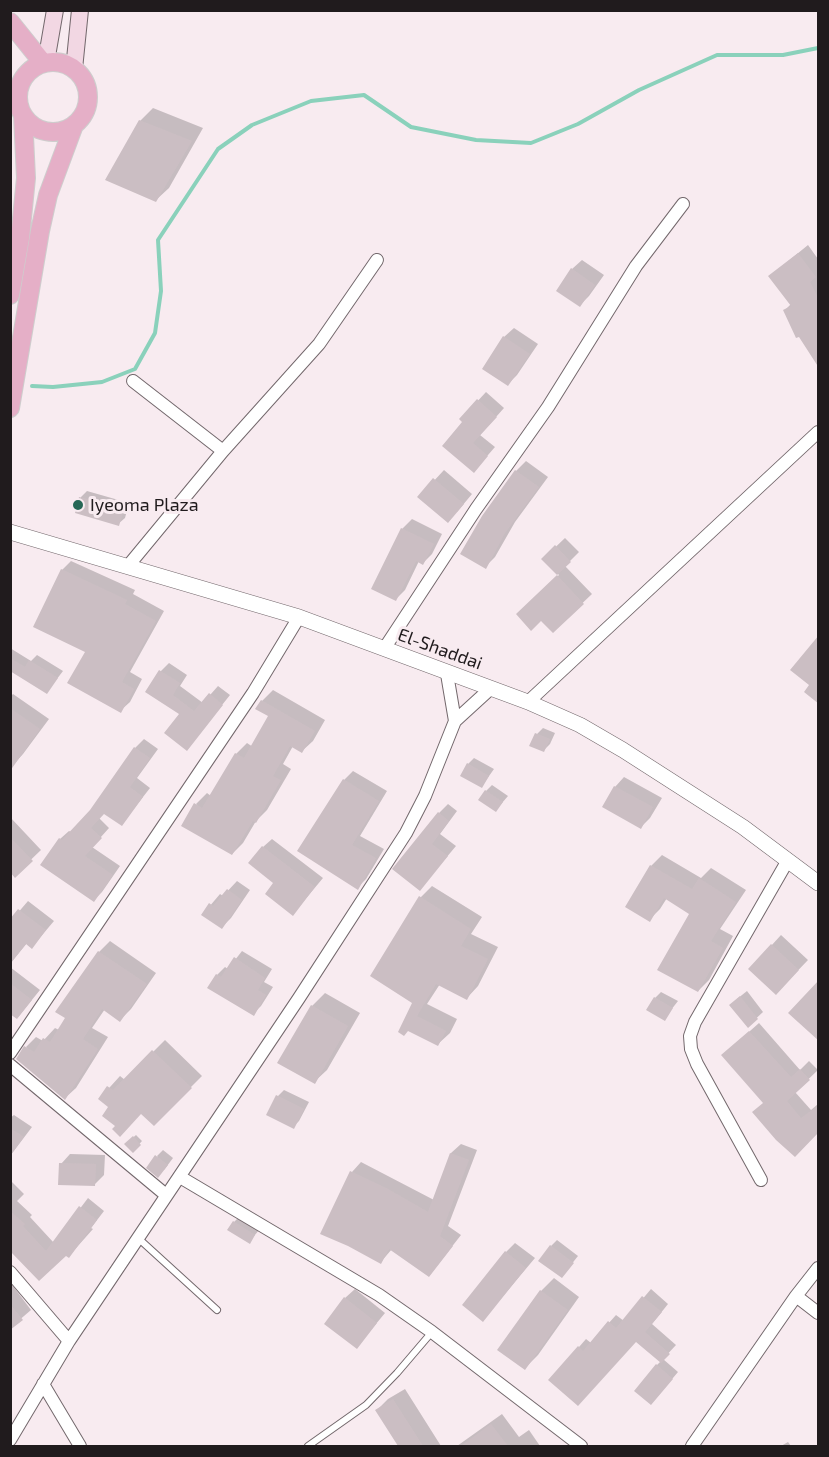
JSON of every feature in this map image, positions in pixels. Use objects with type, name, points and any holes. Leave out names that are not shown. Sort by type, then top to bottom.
[{"type":"main road","points":[[45,63],[55,10]]},
{"type":"main road","points":[[74,69],[80,10]]},
{"type":"main road","points":[[10,22],[45,63]]},
{"type":"main road","points":[[10,408],[48,195],[74,125],[86,107],[88,97],[82,77],[74,69],[61,63],[45,63],[33,68],[14,89],[23,115],[30,124],[40,130],[52,132],[74,125]]},
{"type":"main road","points":[[10,294],[20,238],[26,178],[23,115]]},
{"type":"street","points":[[384,649],[476,509],[548,407],[636,266],[683,204]]},
{"type":"street","points":[[128,566],[223,451],[319,344],[377,260]]},
{"type":"street","points":[[133,381],[223,451]]},
{"type":"street","points":[[528,702],[819,432]]},
{"type":"street","name":"El-Shaddai","points":[[10,532],[299,617],[447,674],[528,702],[580,725],[623,750],[743,827],[819,883]]},
{"type":"street","points":[[10,1053],[253,693],[299,617]]},
{"type":"street","points":[[447,674],[455,721]]},
{"type":"street","points":[[10,1440],[69,1341],[166,1195],[180,1178],[406,833],[425,796],[455,721],[490,688]]},
{"type":"street","points":[[761,1180],[697,1064],[691,1049],[690,1036],[695,1022],[788,860]]},
{"type":"street","points":[[10,1065],[166,1195]]},
{"type":"street","points":[[180,1178],[379,1295],[432,1332],[581,1446]]},
{"type":"street","points":[[692,1446],[796,1296],[819,1268]]},
{"type":"street","points":[[10,1272],[69,1341]]},
{"type":"street","points":[[796,1296],[819,1313]]},
{"type":"street","points":[[43,1384],[80,1446]]},
{"type":"lane","points":[[137,1238],[217,1310]]},
{"type":"lane","points":[[308,1446],[366,1405],[432,1332]]},
{"type":"building","points":[[139,120],[192,141],[156,202],[105,180]]},
{"type":"building","points":[[798,253],[816,277],[810,282],[819,300],[819,368],[799,337],[796,338],[783,310],[791,306],[768,276]]},
{"type":"building","points":[[571,268],[595,285],[580,307],[556,291]]},
{"type":"building","points":[[503,336],[530,354],[508,386],[482,369]]},
{"type":"building","points":[[477,399],[497,417],[473,443],[488,456],[474,473],[442,446],[462,422],[459,419]]},
{"type":"building","points":[[515,470],[539,487],[505,533],[486,569],[460,554],[482,516]]},
{"type":"building","points":[[433,478],[464,504],[448,523],[417,497]]},
{"type":"building","points":[[79,497],[124,509],[119,526],[75,513]]},
{"type":"building","points":[[401,528],[434,544],[423,565],[416,561],[396,601],[371,589]]},
{"type":"building","points":[[555,545],[571,562],[557,575],[541,559]]},
{"type":"building","points":[[61,569],[127,600],[125,604],[156,621],[122,682],[134,689],[121,713],[67,683],[85,652],[33,627]]},
{"type":"building","points":[[557,575],[584,604],[553,633],[541,621],[531,631],[516,614]]},
{"type":"building","points":[[819,635],[819,704],[804,692],[809,685],[790,670]]},
{"type":"building","points":[[10,658],[25,667],[29,660],[58,678],[47,694],[10,671]]},
{"type":"building","points":[[159,670],[180,683],[173,695],[194,711],[209,693],[223,705],[187,751],[164,733],[179,714],[145,692]]},
{"type":"building","points":[[261,700],[315,731],[302,753],[290,746],[273,776],[281,780],[256,823],[253,821],[232,855],[181,826],[194,803],[202,808],[235,753],[244,758],[268,716],[255,709]]},
{"type":"building","points":[[10,708],[40,729],[10,771]]},
{"type":"building","points":[[535,733],[550,739],[544,752],[529,746]]},
{"type":"building","points":[[134,747],[150,758],[130,787],[143,797],[122,826],[104,814],[91,828],[102,838],[85,856],[113,875],[94,902],[40,865],[59,838],[62,840],[90,810]]},
{"type":"building","points":[[467,763],[489,776],[482,788],[460,776]]},
{"type":"building","points":[[343,779],[379,801],[352,845],[376,858],[358,890],[297,851]]},
{"type":"building","points":[[614,786],[653,807],[641,829],[602,807]]},
{"type":"building","points":[[485,790],[503,802],[496,812],[478,800]]},
{"type":"building","points":[[438,812],[449,821],[432,844],[448,856],[420,891],[392,869]]},
{"type":"building","points":[[10,837],[33,861],[15,878],[10,872]]},
{"type":"building","points":[[262,846],[315,887],[293,916],[265,894],[273,883],[248,863]]},
{"type":"building","points":[[650,865],[692,889],[699,878],[736,902],[711,941],[723,948],[698,992],[657,970],[689,914],[664,898],[650,922],[625,907]]},
{"type":"building","points":[[227,889],[242,900],[222,929],[201,915],[209,903],[213,906]]},
{"type":"building","points":[[419,896],[471,929],[461,946],[488,959],[467,1000],[436,984],[417,1016],[446,1031],[438,1046],[408,1031],[404,1036],[398,1032],[412,1003],[370,976]]},
{"type":"building","points":[[18,909],[46,930],[32,949],[26,944],[10,964],[10,919]]},
{"type":"building","points":[[771,944],[799,970],[776,995],[748,969]]},
{"type":"building","points":[[98,951],[147,984],[120,1022],[102,1009],[83,1039],[98,1049],[65,1100],[16,1059],[24,1046],[34,1052],[43,1038],[50,1042],[65,1018],[55,1012]]},
{"type":"building","points":[[234,957],[265,978],[258,990],[266,995],[254,1016],[207,988],[216,974],[221,977]]},
{"type":"building","points":[[819,980],[819,1041],[788,1013]]},
{"type":"building","points":[[10,983],[32,1000],[17,1019],[10,1014]]},
{"type":"building","points":[[740,996],[758,1019],[748,1028],[729,1005]]},
{"type":"building","points":[[654,997],[673,1008],[665,1021],[646,1010]]},
{"type":"building","points":[[311,1005],[348,1026],[315,1084],[277,1063]]},
{"type":"building","points":[[749,1031],[791,1077],[800,1069],[810,1080],[787,1101],[801,1118],[819,1105],[819,1132],[795,1157],[776,1140],[752,1112],[763,1103],[721,1055]]},
{"type":"building","points":[[152,1050],[192,1088],[154,1126],[141,1114],[120,1137],[112,1129],[115,1126],[102,1116],[108,1107],[98,1099],[107,1086],[113,1090]]},
{"type":"building","points":[[276,1095],[304,1109],[294,1129],[266,1115]]},
{"type":"building","points":[[10,1128],[24,1137],[10,1156]]},
{"type":"building","points":[[133,1136],[141,1145],[133,1153],[124,1144]]},
{"type":"building","points":[[450,1153],[469,1160],[440,1236],[453,1246],[429,1277],[389,1249],[381,1264],[320,1234],[350,1171],[428,1212]]},
{"type":"building","points":[[155,1155],[168,1165],[158,1178],[146,1168]]},
{"type":"building","points":[[59,1163],[96,1164],[95,1186],[58,1185]]},
{"type":"building","points":[[79,1206],[97,1220],[69,1258],[66,1256],[39,1281],[10,1251],[10,1211],[25,1224],[23,1226],[46,1251]]},
{"type":"building","points":[[233,1221],[255,1235],[250,1244],[227,1230]]},
{"type":"building","points":[[550,1245],[574,1263],[562,1278],[538,1261]]},
{"type":"building","points":[[505,1251],[526,1268],[483,1322],[462,1305]]},
{"type":"building","points":[[540,1290],[568,1310],[525,1370],[497,1350]]},
{"type":"building","points":[[642,1296],[662,1312],[645,1332],[670,1354],[661,1363],[636,1342],[578,1406],[548,1380],[578,1346],[583,1351],[608,1321],[616,1328]]},
{"type":"building","points":[[344,1297],[377,1323],[357,1349],[324,1324]]},
{"type":"building","points":[[10,1304],[23,1320],[10,1330]]},
{"type":"building","points":[[656,1364],[673,1379],[651,1405],[634,1391]]},
{"type":"building","points":[[393,1399],[423,1446],[398,1446],[375,1410]]},
{"type":"building","points":[[491,1424],[508,1446],[461,1446]]},
{"type":"waterway","points":[[32,386],[53,387],[102,382],[135,369],[155,333],[161,291],[158,240],[218,149],[252,125],[311,101],[364,95],[411,127],[476,140],[531,143],[578,124],[639,90],[717,55],[783,55],[818,48]]},
{"type":"place","name":"Iyeoma Plaza","points":[[78,505]]}]
